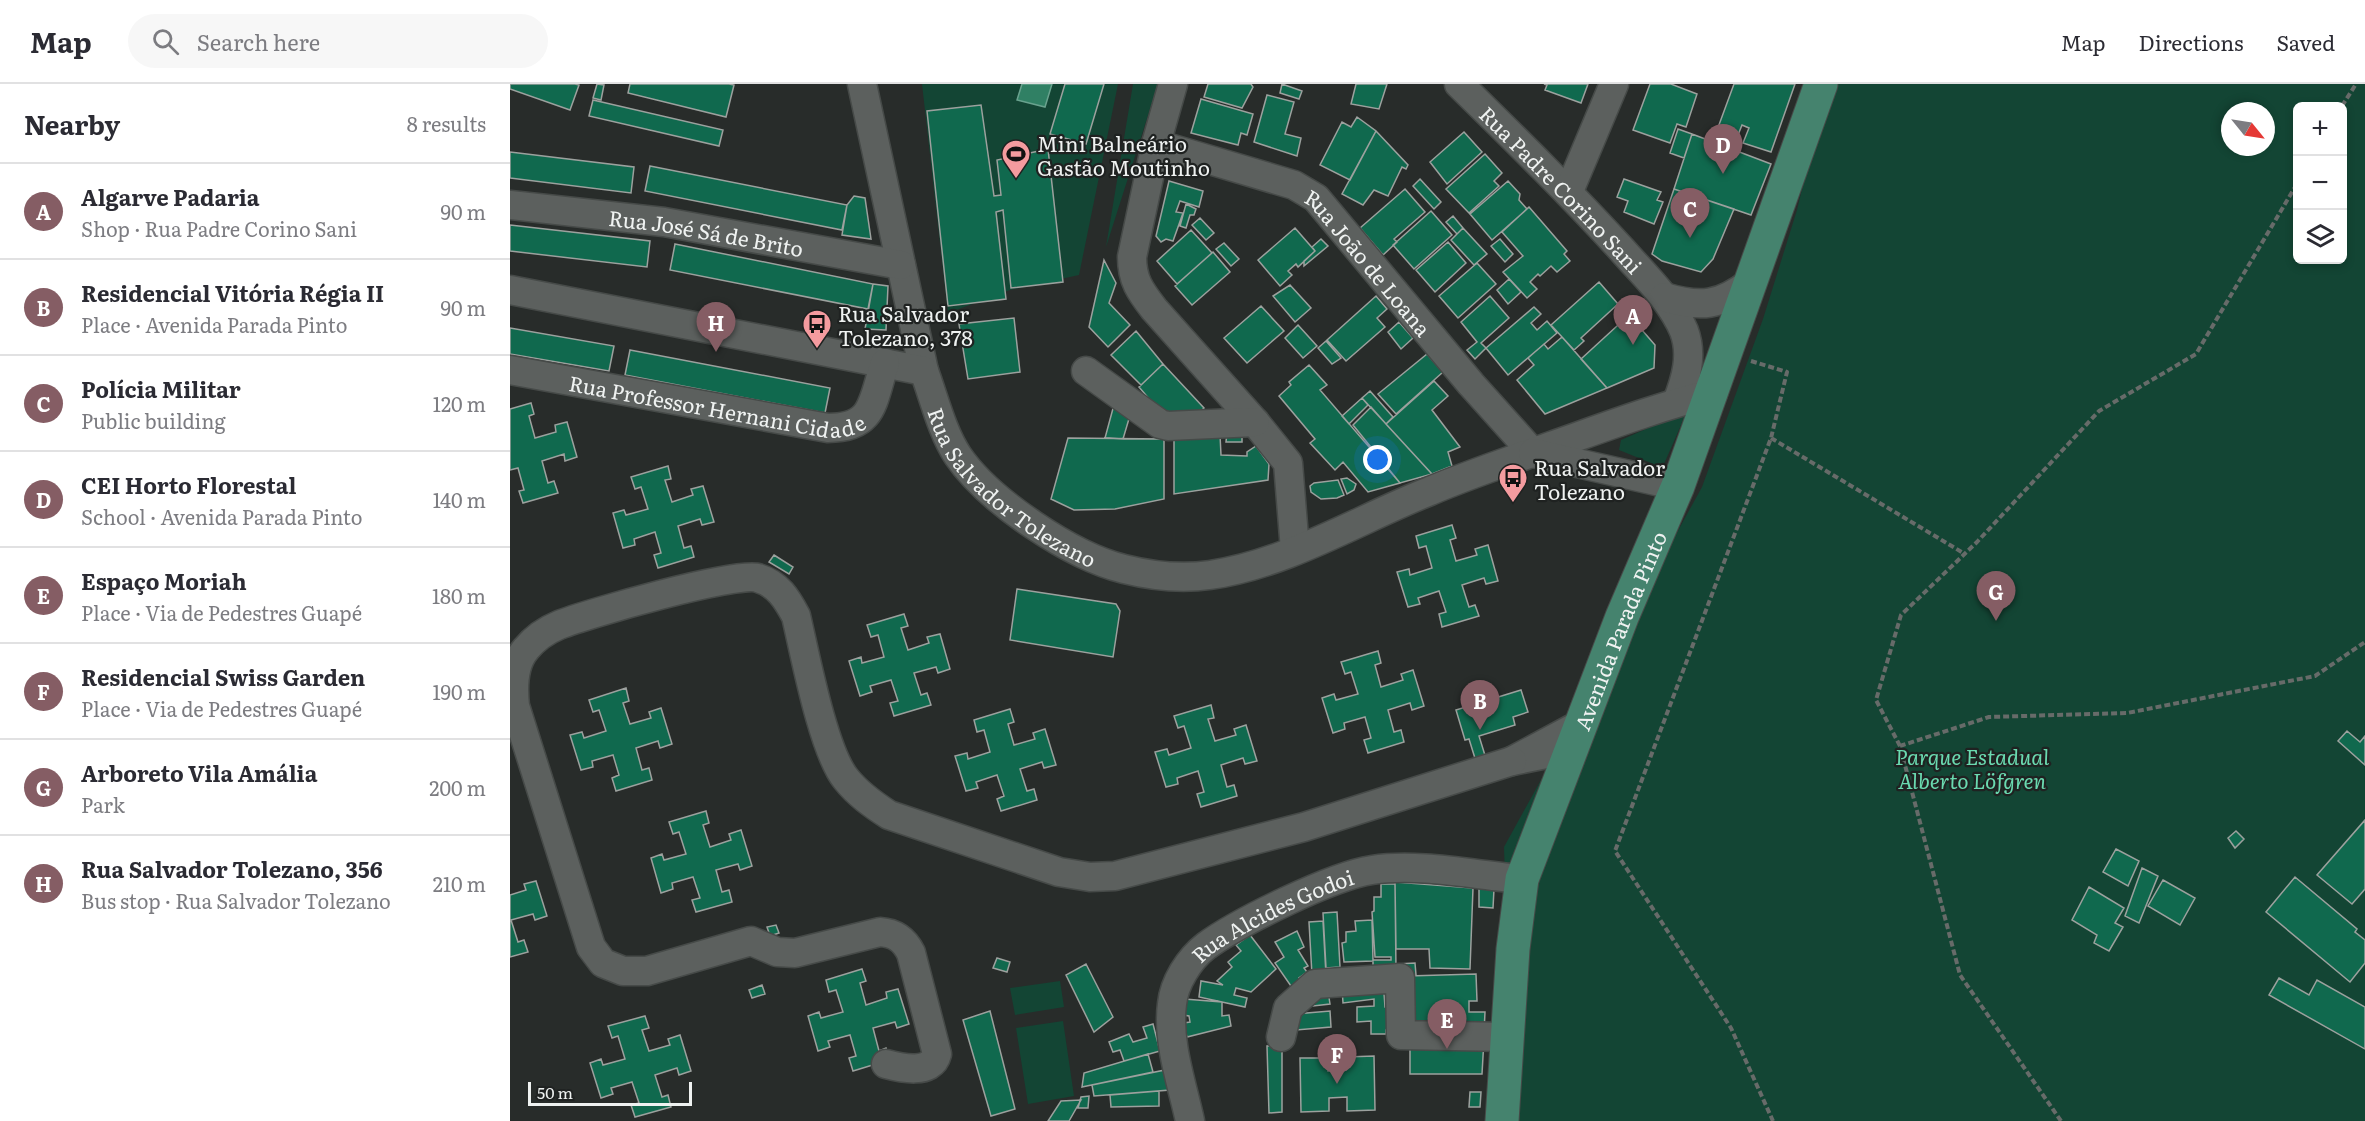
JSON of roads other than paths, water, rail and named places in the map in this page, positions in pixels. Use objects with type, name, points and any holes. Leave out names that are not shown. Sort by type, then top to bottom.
[{"type":"main road","name":"Avenida Parada Pinto","points":[[1502,1121],[1515,916],[1522,879],[1622,617],[1678,486],[1713,393],[1821,84]]},
{"type":"street","name":"Rua Salvador Tolezano","points":[[862,84],[924,370],[957,455],[987,489],[1040,529],[1081,552],[1122,569],[1166,577],[1211,575],[1295,550],[1397,504],[1612,424],[1677,402],[1713,393]]},
{"type":"street","points":[[1173,84],[1156,144],[1132,257],[1132,274],[1138,290],[1255,422],[1288,463],[1295,550]]},
{"type":"street","name":"Rua Padre Corino Sani","points":[[1459,84],[1569,191],[1664,297],[1684,332],[1688,347],[1685,382],[1677,402]]},
{"type":"street","points":[[1569,191],[1614,84]]},
{"type":"street","name":"Rua João de Loana","points":[[1156,144],[1294,185],[1316,198],[1533,453]]},
{"type":"street","name":"Rua José Sá de Brito","points":[[510,205],[664,222],[901,265]]},
{"type":"street","points":[[1664,297],[1682,302],[1719,302],[1734,295],[1751,282]]},
{"type":"street","points":[[510,290],[924,370]]},
{"type":"street","name":"Rua Professor Hernani Cidade","points":[[510,370],[828,428],[847,428],[860,423],[869,411],[885,363]]},
{"type":"street","points":[[1086,371],[1160,424],[1168,426],[1255,422]]},
{"type":"street","points":[[1612,424],[1606,449],[1609,461],[1617,472]]},
{"type":"street","points":[[1533,453],[1678,486]]},
{"type":"street","points":[[886,1064],[907,1069],[925,1067],[936,1059],[937,1054],[911,953],[906,943],[889,932],[880,932],[795,953],[777,952],[751,941],[647,971],[623,971],[603,963],[591,947],[515,706],[513,688],[516,669],[525,650],[541,635],[559,625],[598,613],[717,581],[756,577],[785,595],[796,616],[831,752],[844,777],[864,799],[889,814],[1059,872],[1090,877],[1115,876],[1304,826],[1512,761],[1576,736]]},
{"type":"street","name":"Rua Alcides Godoi","points":[[1190,1121],[1171,1029],[1172,1002],[1182,973],[1204,947],[1237,927],[1326,885],[1370,870],[1404,868],[1522,879]]},
{"type":"street","points":[[1281,1037],[1288,1008],[1315,984],[1400,978],[1401,1035],[1507,1037]]},
{"type":"place","name":"CEI Horto Florestal","points":[[1723,174]]},
{"type":"place","name":"Mini Balneário Gastão Moutinho","points":[[1016,180]]},
{"type":"place","name":"Polícia Militar","points":[[1690,238]]},
{"type":"place","name":"Algarve Padaria","points":[[1633,345]]},
{"type":"place","name":"Rua Salvador Tolezano, 378","points":[[817,350]]},
{"type":"place","name":"Rua Salvador Tolezano, 356","points":[[716,352]]},
{"type":"place","name":"Rua Salvador Tolezano","points":[[1513,504]]},
{"type":"place","name":"Arboreto Vila Amália","points":[[1996,621]]},
{"type":"place","name":"Residencial Vitória Régia II","points":[[1480,730]]},
{"type":"place","name":"Espaço Moriah","points":[[1447,1049]]},
{"type":"place","name":"Residencial Swiss Garden","points":[[1337,1084]]},
{"type":"park label","name":"Parque Estadual Alberto Löfgren","points":[[1972,767]]}]
